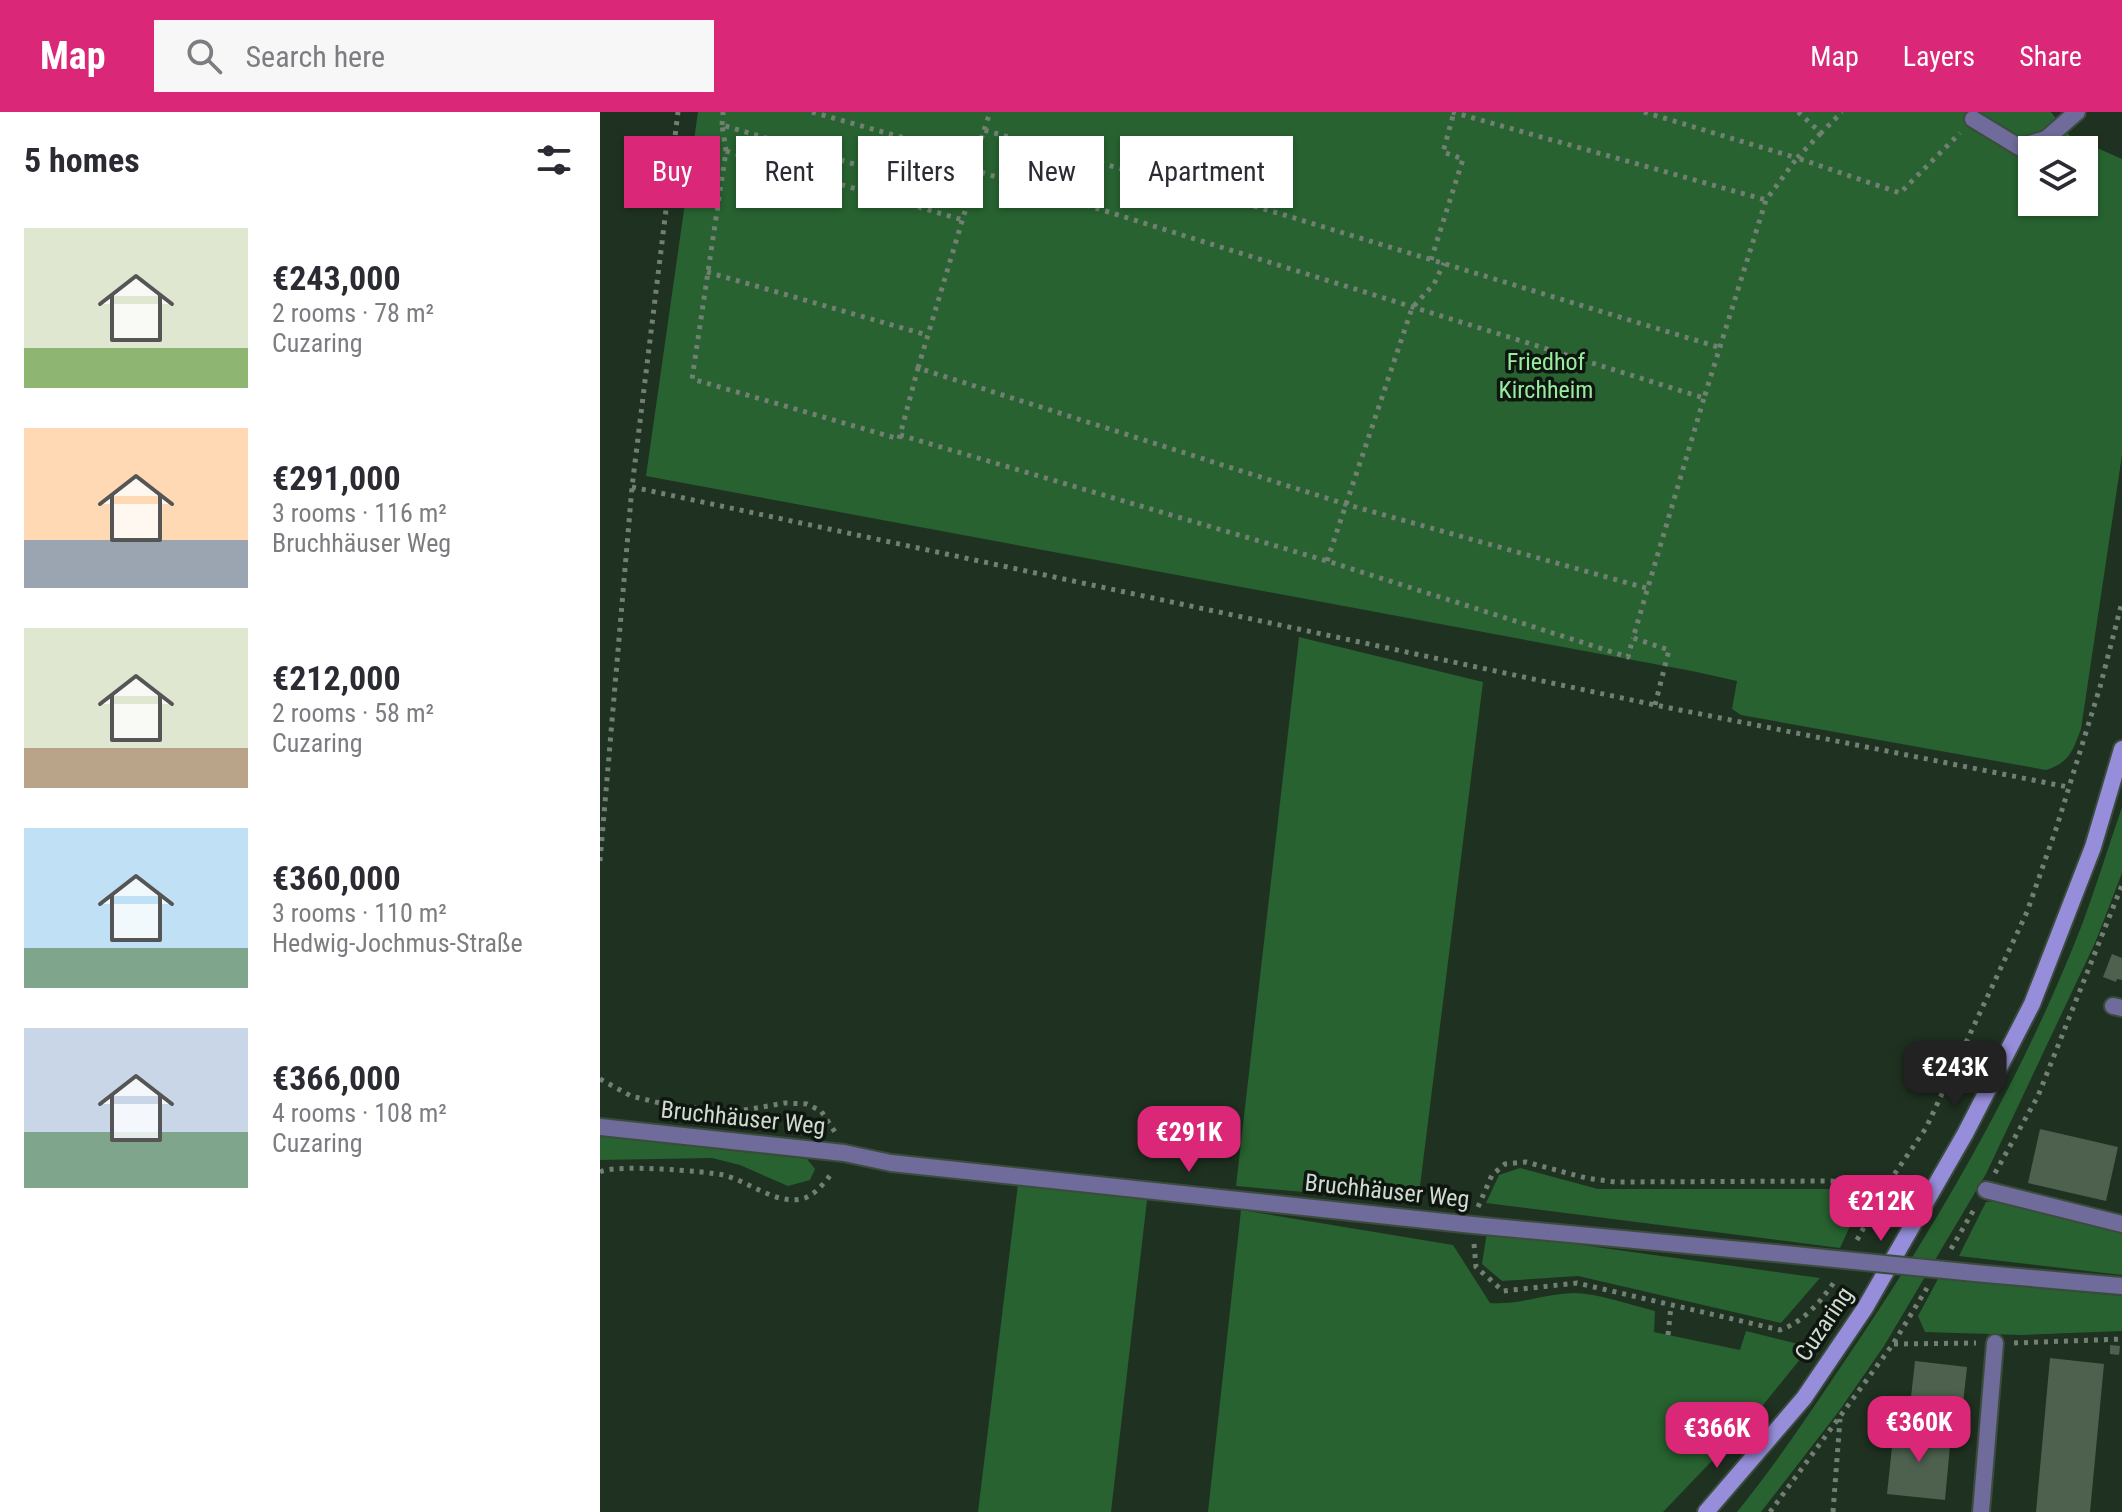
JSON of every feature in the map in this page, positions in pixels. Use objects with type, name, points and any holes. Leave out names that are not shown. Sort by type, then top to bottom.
[{"type":"main road","name":"Cuzaring","points":[[1706,1512],[1804,1398],[1872,1296],[1965,1134],[2032,1004],[2093,847],[2122,749]]},
{"type":"street","points":[[1973,119],[2019,147],[2046,139],[2077,112]]},
{"type":"street","name":"Bruchhäuser Weg","points":[[600,1127],[844,1153],[906,1164],[1457,1223],[2122,1286]]},
{"type":"street","points":[[1986,1190],[2122,1224]]},
{"type":"street","points":[[1981,1512],[1995,1343]]},
{"type":"path","points":[[600,861],[632,487],[678,112]]},
{"type":"path","points":[[723,112],[726,151],[692,379],[899,439],[966,208]]},
{"type":"path","points":[[812,112],[897,136]]},
{"type":"path","points":[[982,136],[990,112]]},
{"type":"path","points":[[1431,260],[1463,159],[1443,152],[1454,112],[1766,200]]},
{"type":"path","points":[[1644,112],[1900,193],[1973,119]]},
{"type":"path","points":[[1798,112],[1821,133]]},
{"type":"path","points":[[900,435],[1327,561],[1628,657],[1718,347],[1766,200],[1797,158],[1842,112]]},
{"type":"path","points":[[722,125],[858,165]]},
{"type":"path","points":[[984,130],[1281,214],[1718,347]]},
{"type":"path","points":[[726,151],[963,220]]},
{"type":"path","points":[[983,173],[1704,398]]},
{"type":"path","points":[[1327,561],[1412,308],[1434,284],[1444,263]]},
{"type":"path","points":[[707,272],[927,335]]},
{"type":"path","points":[[918,368],[1345,504],[1646,588]]},
{"type":"path","points":[[632,487],[1655,705],[2068,787]]},
{"type":"path","points":[[1586,1178],[1615,1182],[1829,1181],[1887,1185],[1926,1128],[2021,925],[2057,826],[2100,687],[2122,602]]},
{"type":"path","points":[[1633,638],[1669,650],[1655,705]]},
{"type":"path","points":[[1947,1254],[2038,1096],[2122,885]]},
{"type":"path","points":[[1770,1512],[1893,1344],[1932,1280]]},
{"type":"path","points":[[1668,1335],[1671,1306]]},
{"type":"path","points":[[1833,1512],[1840,1418]]},
{"type":"green space","name":"Friedhof Kirchheim","points":[[698,112],[2051,112],[2070,136],[2018,136],[2018,216],[2098,216],[2098,148],[2122,159],[2122,455],[2081,729],[2069,755],[2046,770],[1741,715],[1732,709],[1737,681],[646,476],[684,208],[720,208],[720,136],[695,136]]},
{"type":"green space","points":[[1299,637],[1483,682],[1418,1202],[1236,1186]]},
{"type":"green space","points":[[2122,807],[2122,873],[2095,943],[1986,1174],[1884,1346],[1839,1411],[1761,1512],[1737,1512],[1793,1437],[1880,1307],[1977,1147],[2059,980],[2083,922]]},
{"type":"green space","points":[[600,1136],[807,1159],[815,1169],[810,1180],[788,1186],[740,1165],[712,1158],[600,1160]]},
{"type":"green space","points":[[1520,1168],[1598,1189],[1841,1189],[1855,1204],[1851,1224],[1840,1248],[1486,1203],[1499,1175]]},
{"type":"green space","points":[[1018,1184],[1147,1200],[1111,1512],[978,1512]]},
{"type":"green space","points":[[1998,1201],[2122,1232],[2122,1275],[1959,1256],[1986,1202]]},
{"type":"green space","points":[[1241,1210],[1453,1245],[1490,1303],[1582,1294],[1655,1311],[1654,1332],[1740,1350],[1746,1331],[1810,1347],[1751,1420],[1663,1512],[1208,1512]]},
{"type":"green space","points":[[1487,1232],[1820,1278],[1781,1323],[1578,1276],[1502,1281],[1482,1264]]},
{"type":"green space","points":[[1938,1279],[2122,1296],[2122,1331],[2022,1335],[1925,1332],[1918,1316]]},
{"type":"building","points":[[2112,954],[2122,958],[2122,980],[2117,979],[2116,982],[2103,977]]},
{"type":"building","points":[[2040,1129],[2118,1147],[2106,1201],[2028,1183]]},
{"type":"building","points":[[2110,1345],[2120,1346],[2119,1355],[2110,1354]]},
{"type":"building","points":[[2050,1358],[2104,1364],[2090,1512],[2036,1512]]},
{"type":"building","points":[[1915,1361],[1967,1367],[1961,1421],[1909,1415]]},
{"type":"building","points":[[1894,1428],[1951,1434],[1945,1500],[1887,1494]]}]
